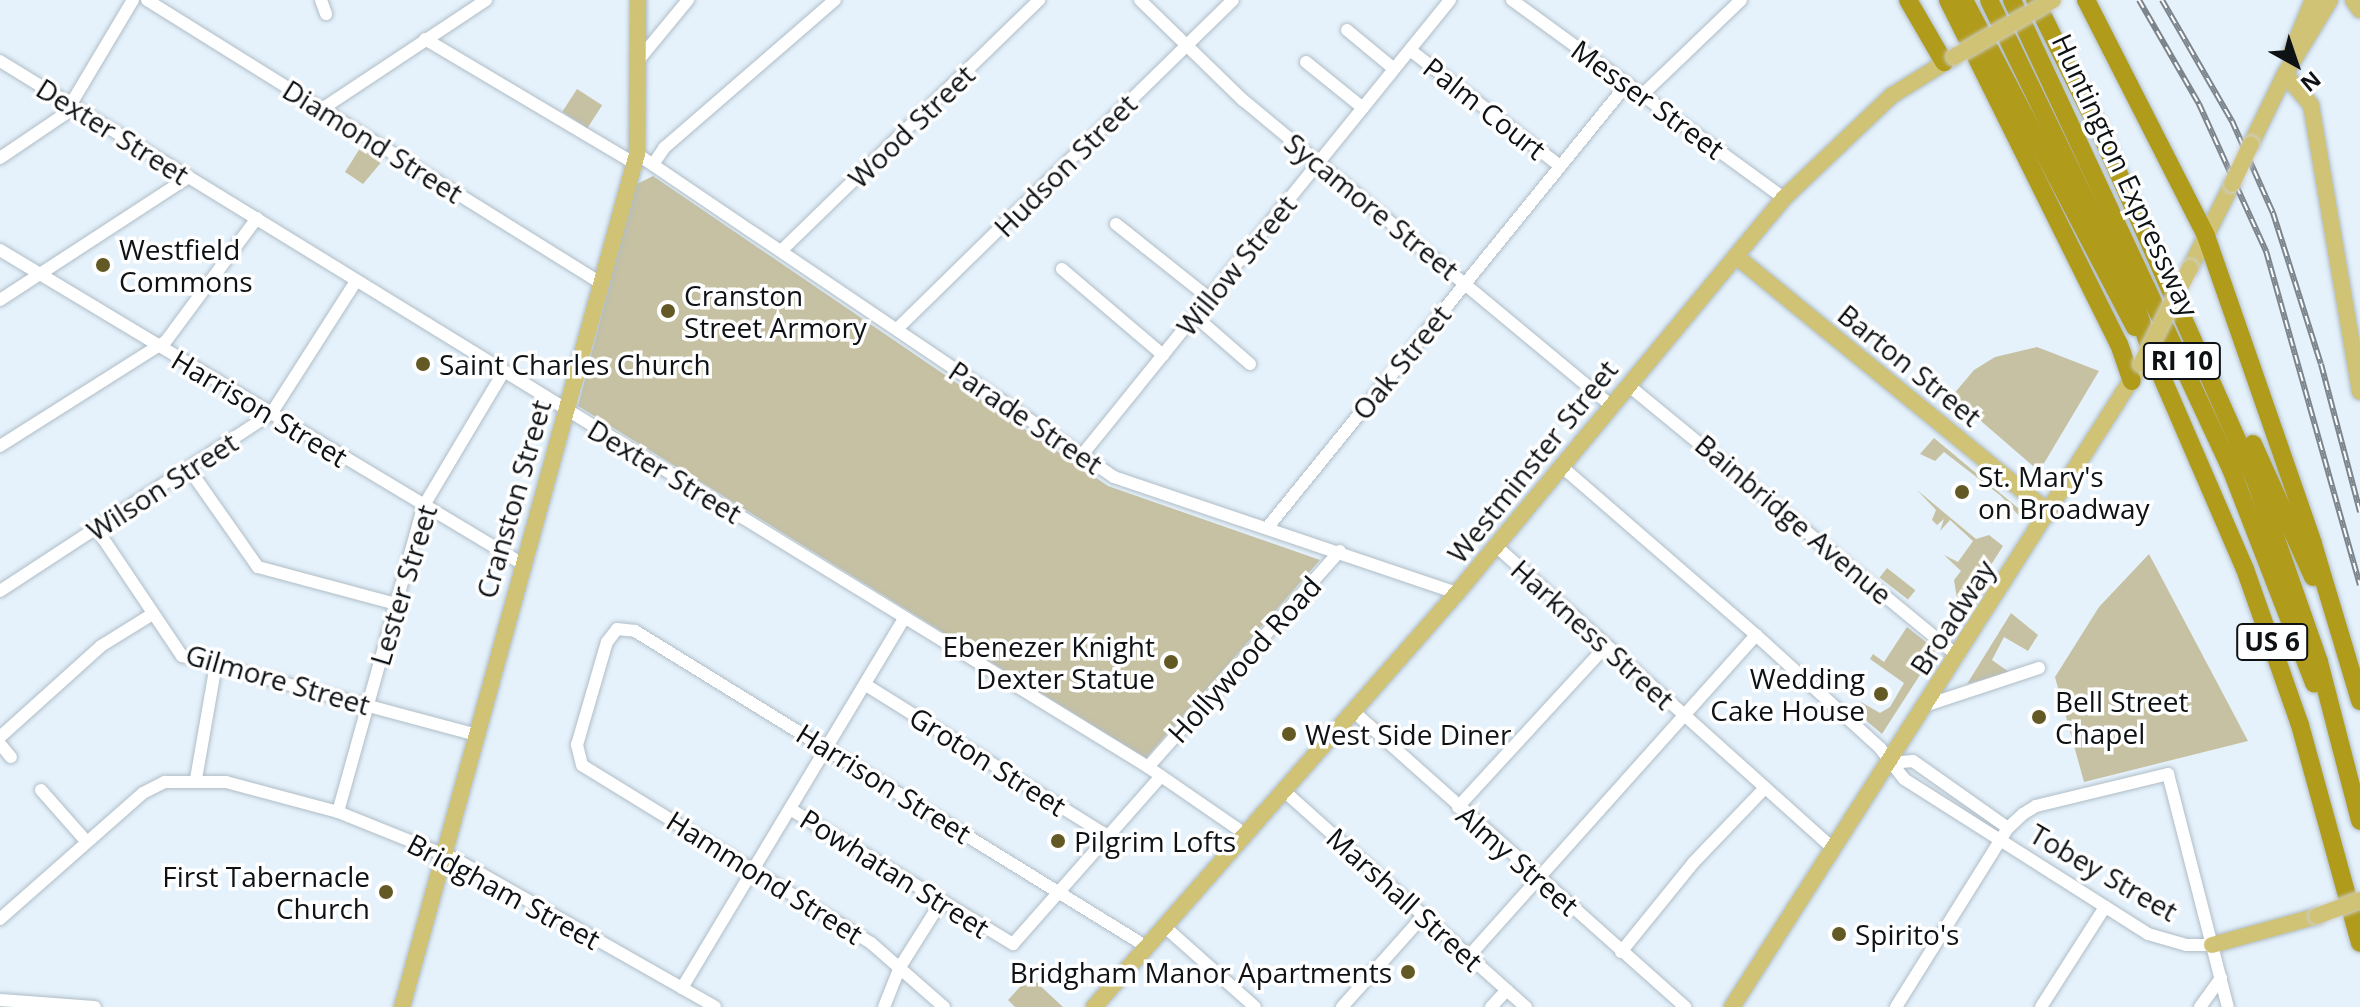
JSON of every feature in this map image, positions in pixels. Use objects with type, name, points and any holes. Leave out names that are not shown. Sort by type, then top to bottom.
[{"type":"highway","points":[[1908,0],[1949,60]]},
{"type":"highway","points":[[1948,0],[2119,344],[2141,366]]},
{"type":"highway","name":"US 6","points":[[1964,0],[2269,634],[2316,778],[2360,943]]},
{"type":"highway","name":"Huntington Expressway","points":[[1989,0],[2113,253],[2141,366]]},
{"type":"highway","name":"Huntington Expressway","points":[[2012,0],[2222,449],[2333,730]]},
{"type":"highway","name":"US 6","points":[[2035,0],[2189,326],[2285,562],[2319,662],[2333,730],[2360,821]]},
{"type":"highway","points":[[2086,0],[2206,236],[2348,657],[2360,701]]},
{"type":"highway","points":[[2189,326],[2224,382],[2348,657]]},
{"type":"main road","name":"Cranston Street","points":[[402,1007],[521,563],[636,158],[641,57],[638,0]]},
{"type":"main road","name":"Westminster Street","points":[[1094,1007],[1457,593],[1784,198],[1882,104],[1949,60],[2053,0]]},
{"type":"main road","name":"Broadway","points":[[1732,1007],[2141,366],[2285,74],[2313,0]]},
{"type":"main road","name":"Broadway","points":[[2285,74],[2330,0]]},
{"type":"main road","points":[[2353,0],[2360,10]]},
{"type":"main road","points":[[2285,74],[2311,105],[2353,318],[2360,392]]},
{"type":"main road","name":"Barton Street","points":[[1737,257],[2050,513]]},
{"type":"main road","name":"Tobey Street","points":[[2212,945],[2317,916],[2360,900]]},
{"type":"street","points":[[0,158],[59,119],[133,0]]},
{"type":"street","name":"Diamond Street","points":[[147,0],[599,282]]},
{"type":"street","points":[[321,0],[326,14]]},
{"type":"street","points":[[322,109],[486,0]]},
{"type":"street","points":[[641,57],[688,0]]},
{"type":"street","points":[[654,163],[664,148],[835,0]]},
{"type":"street","name":"Wood Street","points":[[782,250],[1039,0]]},
{"type":"street","name":"Sycamore Street","points":[[1140,0],[1243,100],[1611,405]]},
{"type":"street","name":"Hudson Street","points":[[897,329],[1233,0]]},
{"type":"street","name":"Willow Street","points":[[1082,455],[1450,0]]},
{"type":"street","name":"Messer Street","points":[[1512,0],[1784,198]]},
{"type":"street","points":[[1642,95],[1741,0]]},
{"type":"street","points":[[1347,30],[1394,69]]},
{"type":"street","name":"Parade Street","points":[[425,39],[636,158],[654,163],[1114,477],[1457,593]]},
{"type":"street","name":"Palm Court","points":[[1410,50],[1560,166]]},
{"type":"street","name":"Dexter Street","points":[[0,61],[1148,767],[1245,834]]},
{"type":"street","points":[[1306,62],[1363,108]]},
{"type":"street","name":"Oak Street","points":[[1267,528],[1627,84]]},
{"type":"street","points":[[0,300],[187,178]]},
{"type":"street","points":[[0,446],[166,341],[257,218]]},
{"type":"street","points":[[1116,224],[1209,298]]},
{"type":"street","name":"Harrison Street","points":[[0,250],[423,507],[521,563]]},
{"type":"street","points":[[1062,269],[1163,355]]},
{"type":"street","name":"Wilson Street","points":[[0,591],[271,414],[356,281]]},
{"type":"street","points":[[1195,316],[1250,364]]},
{"type":"street","name":"Lester Street","points":[[338,812],[423,507],[503,373]]},
{"type":"street","name":"Bainbridge Avenue","points":[[1628,385],[1958,656]]},
{"type":"street","name":"Tobey Street","points":[[1561,466],[1756,635],[1904,779],[1999,842],[2158,938],[2212,945]]},
{"type":"street","points":[[189,469],[258,567],[396,604]]},
{"type":"street","name":"Gilmore Street","points":[[96,528],[176,652],[474,734]]},
{"type":"street","name":"Harkness Street","points":[[1496,546],[1605,647],[1834,849]]},
{"type":"street","name":"Hollywood Road","points":[[1148,767],[1340,551]]},
{"type":"street","points":[[0,737],[101,646],[151,615]]},
{"type":"street","points":[[682,988],[904,619]]},
{"type":"street","name":"Harrison Street","points":[[577,758],[602,656],[617,629],[635,631],[1147,947]]},
{"type":"street","points":[[1469,956],[1756,635]]},
{"type":"street","points":[[1458,807],[1605,647]]},
{"type":"street","points":[[196,779],[216,664]]},
{"type":"street","points":[[1927,705],[2039,668]]},
{"type":"street","name":"Groton Street","points":[[866,685],[1109,837]]},
{"type":"street","name":"Almy Street","points":[[1353,711],[1685,1007]]},
{"type":"street","points":[[0,744],[11,757]]},
{"type":"street","name":"Hammond Street","points":[[577,758],[871,943],[944,1007]]},
{"type":"street","name":"Tobey Street","points":[[1890,763],[1913,761],[2008,828]]},
{"type":"street","points":[[1896,1007],[2008,828],[2036,806],[2168,774],[2228,1007]]},
{"type":"street","name":"Powhatan Street","points":[[790,809],[1013,944],[1161,776]]},
{"type":"street","name":"Bridgham Street","points":[[0,919],[143,793],[165,782],[196,779],[237,784],[338,812],[442,854],[715,1007]]},
{"type":"street","points":[[1621,952],[1693,863],[1764,789]]},
{"type":"street","points":[[41,790],[86,841]]},
{"type":"street","name":"Marshall Street","points":[[1283,790],[1526,1007]]},
{"type":"street","points":[[884,1007],[900,967],[941,902]]},
{"type":"street","points":[[2041,1007],[2105,907]]},
{"type":"street","points":[[1342,1007],[1423,916]]},
{"type":"street","points":[[1165,927],[1255,1007]]},
{"type":"street","points":[[2200,1007],[2221,978]]},
{"type":"street","points":[[1491,1007],[1507,990]]},
{"type":"street","points":[[0,1000],[95,1007]]},
{"type":"shaded area","points":[[577,89],[602,105],[587,128],[562,112]]},
{"type":"shaded area","points":[[362,145],[384,159],[363,184],[345,172]]},
{"type":"shaded area","points":[[653,176],[1108,486],[1320,560],[1146,758],[578,406],[635,185]]},
{"type":"shaded area","points":[[2037,347],[2099,371],[2043,465],[2033,466],[1952,396],[1974,370],[1995,357]]},
{"type":"shaded area","points":[[1934,438],[2024,513],[2021,518],[2001,496],[1944,452],[1935,461],[1920,454]]},
{"type":"shaded area","points":[[1917,490],[1976,539],[1989,535],[2003,546],[1968,601],[1957,599],[1954,580],[1961,571],[1944,555],[1958,562],[1973,541],[1950,520],[1940,531],[1944,519],[1937,525],[1932,520],[1936,510]]},
{"type":"shaded area","points":[[2149,554],[2248,741],[2084,782],[2055,677],[2099,607]]},
{"type":"shaded area","points":[[1887,568],[1915,590],[1908,600],[1880,577]]},
{"type":"shaded area","points":[[2011,613],[2038,635],[2028,651],[2004,637],[1992,660],[2009,672],[1967,684]]},
{"type":"shaded area","points":[[1907,627],[1936,650],[1882,734],[1855,711],[1861,702],[1880,713],[1890,707],[1904,683],[1870,659],[1873,654],[1884,662]]},
{"type":"shaded area","points":[[1029,977],[1063,1007],[1015,1007],[1008,1000]]},
{"type":"railway","points":[[2139,0],[2199,104],[2266,251],[2360,585]]},
{"type":"railway","points":[[2162,0],[2232,121],[2273,213],[2321,364],[2360,512]]},
{"type":"place","name":"Westfield Commons","points":[[103,265]]},
{"type":"place","name":"Cranston Street Armory","points":[[668,311]]},
{"type":"place","name":"Saint Charles Church","points":[[423,364]]},
{"type":"place","name":"St. Mary's on Broadway","points":[[1962,492]]},
{"type":"place","name":"Ebenezer Knight Dexter Statue","points":[[1171,662]]},
{"type":"place","name":"Wedding Cake House","points":[[1881,694]]},
{"type":"place","name":"Bell Street Chapel","points":[[2039,717]]},
{"type":"place","name":"West Side Diner","points":[[1289,734]]},
{"type":"place","name":"Pilgrim Lofts","points":[[1058,841]]},
{"type":"place","name":"First Tabernacle Church","points":[[386,892]]},
{"type":"place","name":"Spirito's","points":[[1839,934]]},
{"type":"place","name":"Bridgham Manor Apartments","points":[[1408,972]]}]
